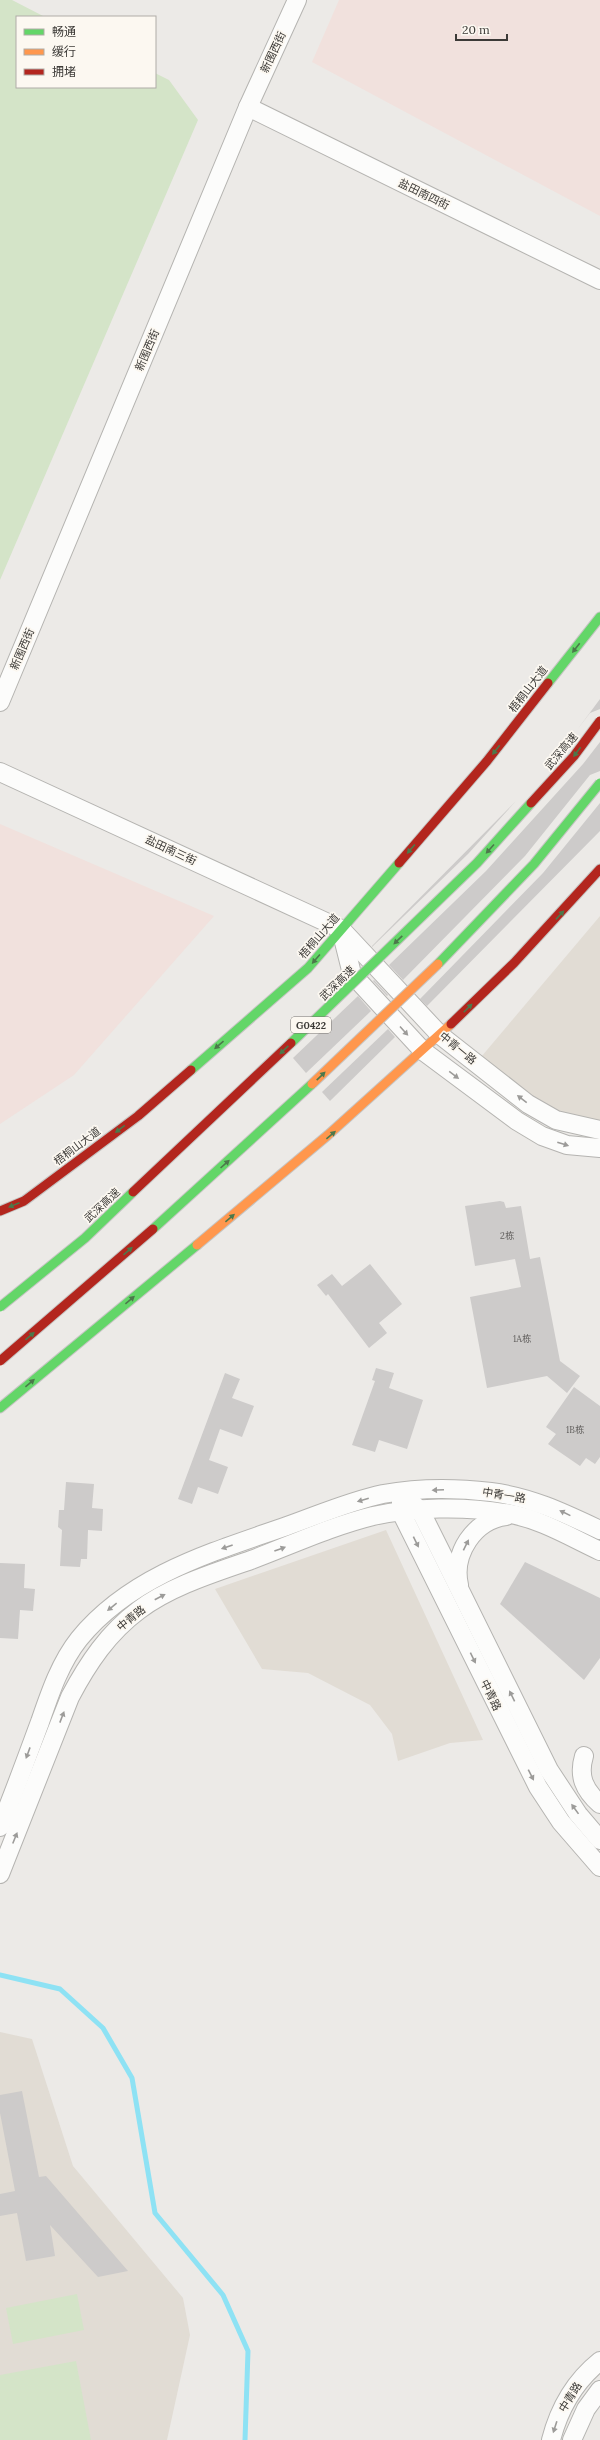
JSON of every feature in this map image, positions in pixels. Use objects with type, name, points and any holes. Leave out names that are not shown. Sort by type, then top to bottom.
[{"type":"main road","name":"梧桐山大道","points":[[0,1211],[24,1201],[138,1116],[308,968],[487,761],[600,617]]},
{"type":"main road","name":"武深高速","points":[[0,1307],[90,1232],[306,1029],[477,863],[574,756],[600,721]]},
{"type":"main road","points":[[0,1361],[144,1238],[285,1110],[420,981],[534,864],[600,783]]},
{"type":"main road","points":[[0,1408],[352,1116],[440,1035],[544,931],[600,869]]},
{"type":"street","name":"新围西街","points":[[0,702],[248,107],[297,0]]},
{"type":"street","name":"盐田南四街","points":[[248,107],[600,280]]},
{"type":"street","name":"盐田南三街","points":[[0,772],[341,929]]},
{"type":"street","name":"中青一路","points":[[341,929],[440,1035],[528,1104],[556,1120],[600,1130]]},
{"type":"street","name":"中青一路","points":[[341,929],[352,974],[423,1051],[516,1121],[542,1136],[567,1145],[600,1148]]},
{"type":"street","name":"中青一路","points":[[401,1492],[454,1490],[508,1495],[543,1503],[600,1530]]},
{"type":"street","name":"中青路","points":[[401,1492],[401,1512],[538,1787],[560,1822],[600,1868]]},
{"type":"street","name":"中青路","points":[[0,1827],[62,1666],[79,1639],[104,1613],[134,1591],[181,1564],[343,1506],[383,1494],[401,1492],[420,1510],[549,1770],[578,1814],[600,1840]]},
{"type":"street","name":"中青一路","points":[[420,1510],[487,1510],[525,1517],[600,1551]]},
{"type":"street","name":"中青路","points":[[0,1874],[70,1697],[99,1649],[125,1621],[155,1600],[219,1571],[353,1523],[401,1512],[420,1510]]},
{"type":"street","points":[[462,1596],[458,1580],[459,1563],[464,1548],[472,1534],[484,1522],[492,1519],[508,1516],[525,1517]]},
{"type":"street","points":[[584,1756],[581,1768],[581,1777],[590,1795],[600,1804]]},
{"type":"street","name":"中青路","points":[[551,2440],[566,2401],[583,2378],[600,2361]]},
{"type":"street","name":"中青路","points":[[572,2440],[586,2409],[600,2390]]},
{"type":"shaded area","points":[[339,0],[600,0],[600,216],[312,62]]},
{"type":"shaded area","points":[[0,824],[214,916],[74,1075],[0,1124]]},
{"type":"shaded area","points":[[600,916],[600,1134],[539,1118],[476,1063]]},
{"type":"shaded area","points":[[386,1530],[483,1740],[450,1743],[398,1761],[392,1734],[370,1705],[308,1673],[262,1669],[215,1589]]},
{"type":"shaded area","points":[[0,2032],[32,2039],[73,2166],[183,2298],[190,2335],[167,2440],[0,2440]]},
{"type":"green space","points":[[0,0],[12,0],[43,16],[16,16],[16,88],[156,88],[156,74],[169,80],[198,120],[0,580]]},
{"type":"green space","points":[[77,2294],[84,2330],[13,2344],[6,2308]]},
{"type":"green space","points":[[76,2361],[91,2440],[0,2440],[0,2375]]},
{"type":"building","points":[[600,699],[600,709],[590,713],[577,730]]},
{"type":"building","points":[[600,742],[600,771],[590,775],[525,856],[403,980],[389,965],[486,871],[583,764]]},
{"type":"building","points":[[516,801],[468,854],[372,947],[372,946]]},
{"type":"building","points":[[600,803],[600,831],[427,1006],[420,999],[543,873]]},
{"type":"building","points":[[374,980],[388,995],[387,996],[373,981]]},
{"type":"building","points":[[358,996],[371,1011],[306,1073],[293,1058]]},
{"type":"building","points":[[388,1029],[395,1037],[330,1101],[322,1092]]},
{"type":"building","points":[[500,1201],[504,1202],[506,1208],[521,1206],[530,1259],[540,1257],[560,1361],[580,1376],[567,1393],[547,1376],[487,1388],[470,1297],[521,1287],[515,1259],[475,1266],[465,1206]]},
{"type":"building","points":[[370,1264],[402,1304],[379,1323],[387,1333],[369,1348],[328,1294],[326,1296],[317,1285],[332,1274],[342,1286]]},
{"type":"building","points":[[376,1368],[394,1373],[389,1388],[423,1400],[407,1449],[379,1440],[375,1452],[352,1445],[375,1381],[372,1380]]},
{"type":"building","points":[[225,1373],[240,1379],[232,1398],[254,1406],[242,1437],[220,1429],[209,1460],[228,1467],[218,1494],[198,1487],[192,1504],[178,1499]]},
{"type":"building","points":[[574,1387],[600,1406],[600,1457],[595,1464],[586,1458],[580,1466],[548,1444],[556,1434],[546,1427]]},
{"type":"building","points":[[66,1482],[94,1484],[92,1508],[103,1509],[102,1531],[88,1530],[87,1559],[81,1559],[80,1567],[60,1566],[62,1530],[58,1527],[59,1510],[64,1510]]},
{"type":"building","points":[[525,1562],[600,1598],[600,1658],[584,1680],[500,1604]]},
{"type":"building","points":[[0,1563],[25,1564],[24,1588],[35,1589],[33,1611],[20,1610],[18,1639],[0,1638]]},
{"type":"building","points":[[22,2091],[39,2177],[46,2176],[128,2271],[98,2277],[50,2225],[55,2256],[26,2261],[17,2213],[0,2216],[0,2194],[15,2191],[0,2113],[0,2095]]},
{"type":"waterway","points":[[0,1975],[60,1989],[103,2028],[132,2078],[155,2213],[223,2295],[248,2351],[245,2440]]},
{"type":"traffic: fast","points":[[548,683],[600,617]]},
{"type":"traffic: fast","points":[[438,964],[534,864],[600,783]]},
{"type":"traffic: fast","points":[[291,1043],[477,863],[531,803]]},
{"type":"traffic: fast","points":[[191,1070],[308,968],[399,863]]},
{"type":"traffic: fast","points":[[153,1229],[312,1084]]},
{"type":"traffic: fast","points":[[0,1307],[85,1238],[133,1192]]},
{"type":"traffic: fast","points":[[0,1408],[197,1245]]},
{"type":"traffic: slow","points":[[312,1084],[438,964]]},
{"type":"traffic: slow","points":[[197,1245],[328,1135],[451,1024]]},
{"type":"traffic: jam","points":[[399,863],[487,761],[548,683]]},
{"type":"traffic: jam","points":[[531,803],[574,756],[600,721]]},
{"type":"traffic: jam","points":[[451,1024],[514,963],[600,869]]},
{"type":"traffic: jam","points":[[133,1192],[291,1043]]},
{"type":"traffic: jam","points":[[0,1211],[24,1201],[138,1116],[191,1070]]},
{"type":"traffic: jam","points":[[0,1361],[153,1229]]}]
